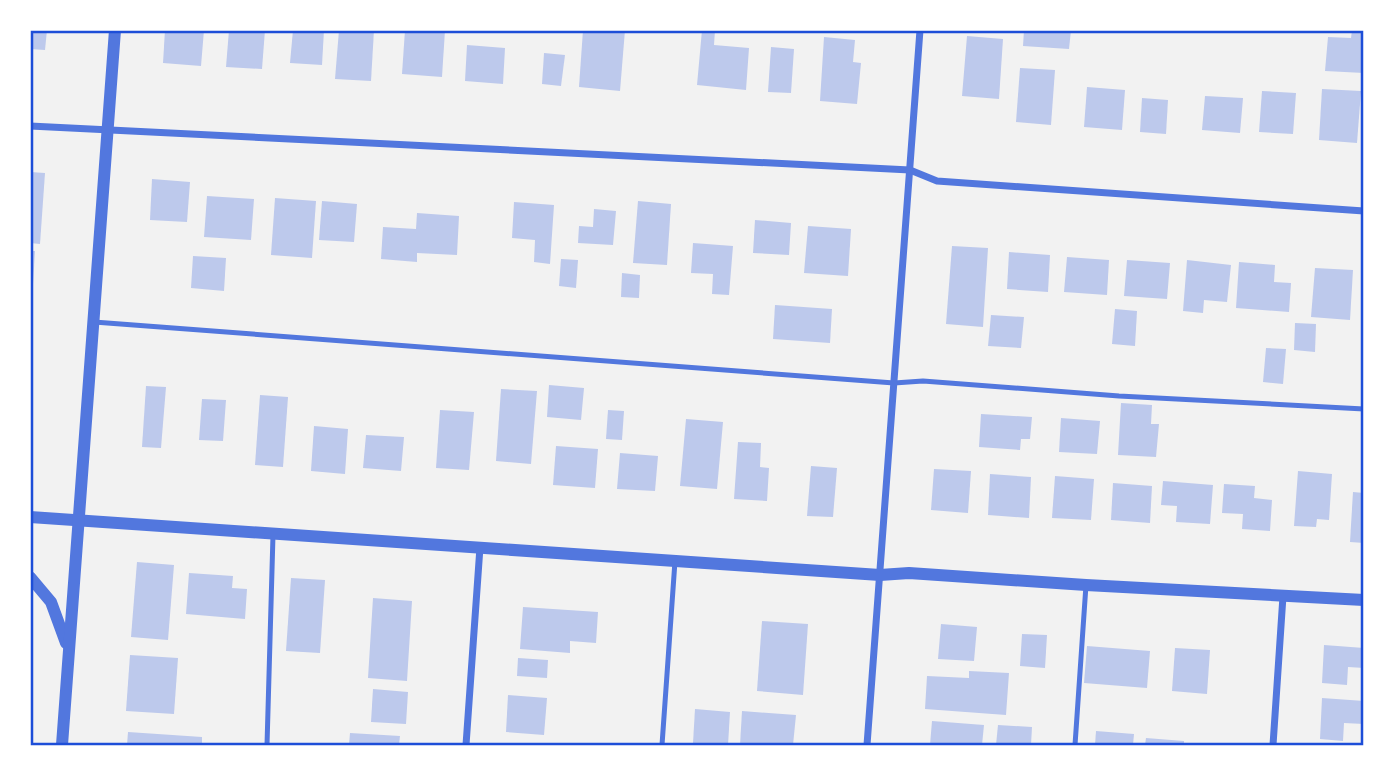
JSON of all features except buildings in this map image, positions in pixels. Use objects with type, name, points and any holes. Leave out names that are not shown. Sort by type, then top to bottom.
[{"type":"street","points":[[62,745],[115,30]]},
{"type":"street","points":[[867,745],[920,30]]},
{"type":"street","points":[[30,126],[910,170],[937,181],[1364,211]]},
{"type":"street","points":[[30,517],[880,575],[909,573],[1086,586],[1364,600]]},
{"type":"street","points":[[466,745],[480,548]]},
{"type":"street","points":[[30,577],[51,602],[69,649]]},
{"type":"street","points":[[1273,745],[1283,596]]},
{"type":"lane","points":[[94,322],[894,383],[923,381],[1119,396],[1364,409]]},
{"type":"lane","points":[[267,745],[273,533]]},
{"type":"lane","points":[[662,745],[675,561]]},
{"type":"lane","points":[[1075,745],[1086,586]]}]
